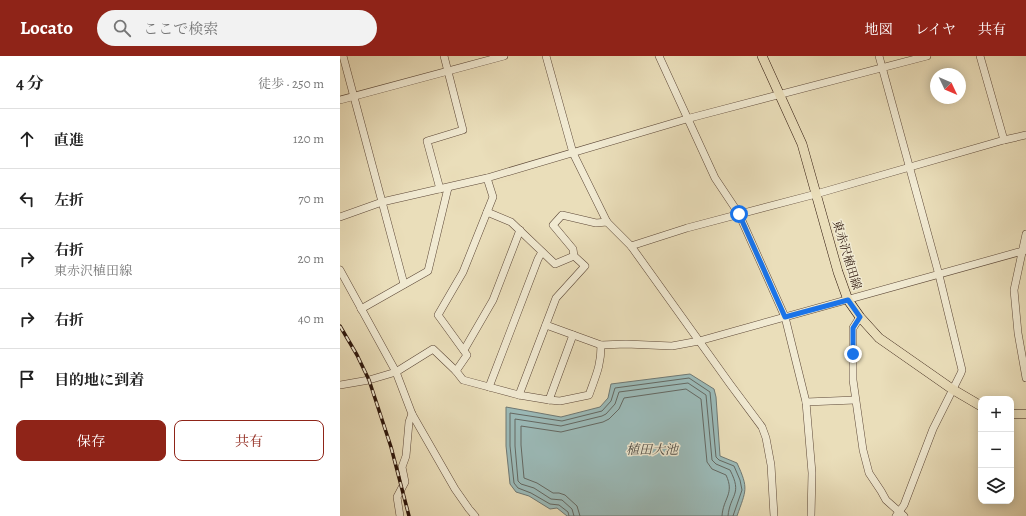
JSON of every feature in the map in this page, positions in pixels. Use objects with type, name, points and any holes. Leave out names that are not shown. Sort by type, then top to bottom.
[{"type":"main road","name":"東赤沢植田線","points":[[762,56],[802,144],[838,272],[848,300],[860,317],[880,338],[952,389],[978,404]]},
{"type":"main road","points":[[1014,414],[1026,414]]},
{"type":"street","points":[[343,56],[404,284]]},
{"type":"street","points":[[440,189],[427,141],[464,130],[444,56]]},
{"type":"street","points":[[340,100],[504,56]]},
{"type":"street","points":[[546,56],[573,153],[607,222],[631,246],[762,427],[766,438],[770,465],[774,516]]},
{"type":"street","points":[[659,56],[714,178],[739,214],[785,317],[806,402],[812,473],[811,516]]},
{"type":"street","points":[[860,317],[853,328],[853,380],[863,450],[870,473],[886,500],[900,515],[933,429],[952,389],[962,374],[962,370],[939,275],[879,56]]},
{"type":"street","points":[[340,217],[382,202],[487,178],[688,119],[780,96],[927,56]]},
{"type":"street","points":[[980,56],[1004,140]]},
{"type":"street","points":[[631,246],[688,228],[1026,135]]},
{"type":"street","points":[[456,371],[467,355],[438,315],[463,272],[488,212],[493,197],[487,178]]},
{"type":"street","points":[[361,309],[428,271],[448,188]]},
{"type":"street","points":[[488,212],[511,222],[555,264],[574,256]]},
{"type":"street","points":[[519,395],[556,298],[585,266],[574,256],[573,249],[553,225],[562,216],[596,223],[607,222]]},
{"type":"street","points":[[464,350],[493,300],[520,230]]},
{"type":"street","points":[[1026,234],[1024,250],[1014,290],[1018,333],[1026,375]]},
{"type":"street","points":[[546,325],[601,345],[626,344],[672,346],[699,341],[1024,250]]},
{"type":"street","points":[[489,387],[542,252]]},
{"type":"street","points":[[340,270],[396,372],[412,414],[456,489],[475,516]]},
{"type":"street","points":[[549,400],[573,335]]},
{"type":"street","points":[[340,385],[369,380],[396,372],[433,349],[456,371],[462,380],[519,395],[560,401],[589,395],[601,360],[601,345]]},
{"type":"street","points":[[806,402],[855,400]]},
{"type":"street","points":[[400,516],[397,497],[405,482],[402,467],[406,456],[409,422],[412,414]]},
{"type":"water","name":"植田大池","points":[[690,374],[714,389],[716,397],[720,456],[737,463],[745,484],[744,495],[737,516],[567,516],[557,508],[550,509],[529,496],[516,492],[510,484],[506,446],[506,407],[561,417],[600,407],[608,398],[611,384]]},
{"type":"railway","points":[[340,326],[357,355],[369,380],[391,447],[409,516]]},
{"type":"route","points":[[739,214],[785,317],[848,300],[860,317],[853,328],[853,354]]}]
